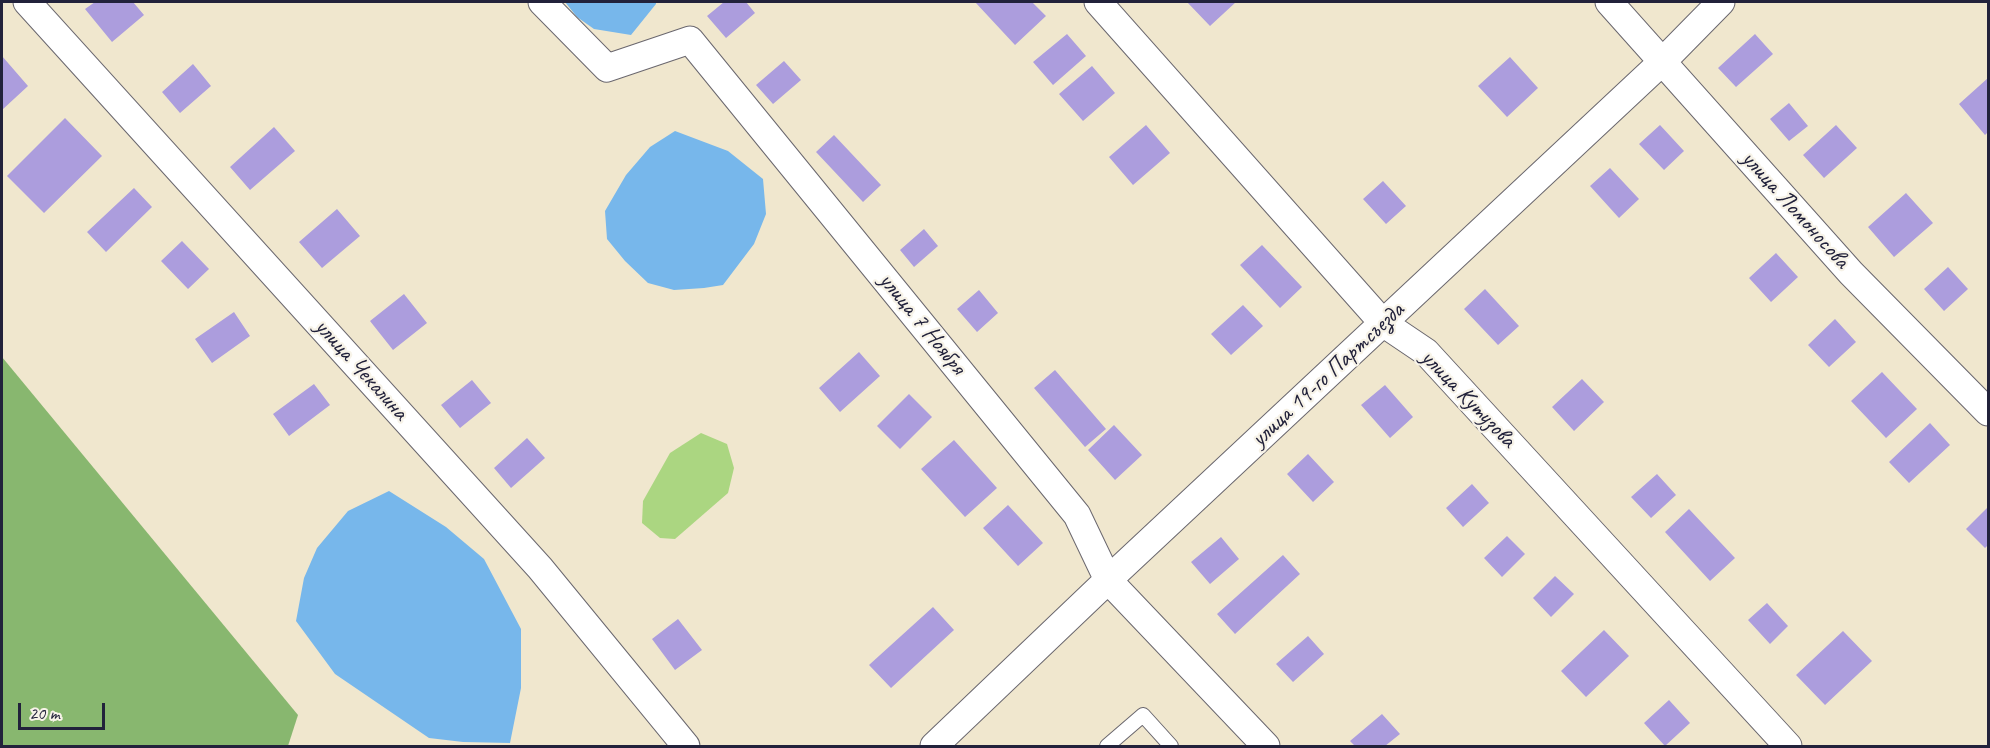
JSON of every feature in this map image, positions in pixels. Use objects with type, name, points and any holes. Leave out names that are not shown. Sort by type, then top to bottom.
[{"type":"street","name":"улица Чекалина","points":[[27,2],[540,568],[686,747]]},
{"type":"street","name":"улица 7 Ноября","points":[[542,2],[608,68],[690,40],[1077,515],[1108,580],[1266,747]]},
{"type":"street","name":"улица Кутузова","points":[[1098,2],[1383,323],[1426,352],[1788,747]]},
{"type":"street","name":"улица Ломоносова","points":[[1609,2],[1851,273],[1989,412]]},
{"type":"street","name":"улица 19-го Партсъезда","points":[[934,747],[1108,580],[1663,61],[1721,2]]},
{"type":"lane","points":[[1107,747],[1143,715],[1171,747]]},
{"type":"green space","points":[[2,357],[298,715],[288,746],[2,746]]},
{"type":"green space","points":[[701,433],[727,444],[734,468],[728,493],[675,539],[660,538],[642,523],[643,501],[670,453]]},
{"type":"water","points":[[565,2],[656,2],[656,4],[631,35],[594,29],[577,17]]},
{"type":"water","points":[[675,131],[728,151],[763,179],[766,214],[754,244],[723,285],[674,290],[648,283],[625,261],[607,239],[605,211],[626,175],[650,147]]},
{"type":"water","points":[[389,491],[446,527],[484,559],[521,629],[521,688],[510,743],[463,742],[429,738],[335,674],[296,621],[304,578],[317,548],[348,511]]},
{"type":"building","points":[[95,2],[133,2],[144,15],[112,42],[85,9]]},
{"type":"building","points":[[724,2],[746,2],[755,13],[726,38],[707,16]]},
{"type":"building","points":[[975,2],[1032,2],[1046,16],[1015,45]]},
{"type":"building","points":[[1187,2],[1236,2],[1210,26]]},
{"type":"building","points":[[1067,34],[1086,56],[1053,85],[1033,62]]},
{"type":"building","points":[[1755,34],[1773,54],[1736,87],[1718,68]]},
{"type":"building","points":[[2,56],[28,86],[2,110]]},
{"type":"building","points":[[1510,57],[1538,88],[1507,117],[1478,86]]},
{"type":"building","points":[[784,61],[801,80],[773,104],[756,85]]},
{"type":"building","points":[[193,64],[211,86],[180,113],[162,92]]},
{"type":"building","points":[[1092,66],[1115,93],[1083,121],[1059,94]]},
{"type":"building","points":[[1988,78],[1988,132],[1985,135],[1959,104]]},
{"type":"building","points":[[1789,103],[1808,126],[1789,141],[1770,119]]},
{"type":"building","points":[[65,118],[102,156],[44,213],[7,176]]},
{"type":"building","points":[[1146,125],[1170,153],[1133,185],[1109,157]]},
{"type":"building","points":[[1660,125],[1684,151],[1664,170],[1639,144]]},
{"type":"building","points":[[1836,125],[1857,148],[1824,178],[1803,155]]},
{"type":"building","points":[[274,127],[295,151],[250,190],[230,167]]},
{"type":"building","points":[[834,135],[881,185],[863,202],[816,152]]},
{"type":"building","points":[[1610,168],[1639,199],[1619,218],[1590,186]]},
{"type":"building","points":[[1383,181],[1406,206],[1386,224],[1363,199]]},
{"type":"building","points":[[134,188],[152,207],[106,252],[87,232]]},
{"type":"building","points":[[1906,193],[1933,223],[1894,257],[1868,227]]},
{"type":"building","points":[[337,209],[360,236],[322,268],[299,242]]},
{"type":"building","points":[[924,229],[938,246],[914,267],[900,250]]},
{"type":"building","points":[[182,241],[209,269],[188,289],[161,261]]},
{"type":"building","points":[[1262,245],[1302,287],[1280,308],[1240,265]]},
{"type":"building","points":[[1776,253],[1798,277],[1771,302],[1749,278]]},
{"type":"building","points":[[1948,267],[1968,289],[1944,311],[1924,289]]},
{"type":"building","points":[[1485,289],[1519,326],[1498,345],[1464,309]]},
{"type":"building","points":[[979,290],[998,313],[977,332],[957,309]]},
{"type":"building","points":[[404,294],[427,323],[393,350],[370,321]]},
{"type":"building","points":[[1243,305],[1263,326],[1231,355],[1211,334]]},
{"type":"building","points":[[234,312],[250,336],[212,363],[195,339]]},
{"type":"building","points":[[1835,319],[1856,342],[1829,367],[1808,345]]},
{"type":"building","points":[[859,352],[880,376],[840,412],[819,388]]},
{"type":"building","points":[[1055,370],[1106,429],[1085,447],[1034,388]]},
{"type":"building","points":[[1882,372],[1917,409],[1886,438],[1851,401]]},
{"type":"building","points":[[1582,379],[1604,402],[1574,431],[1552,407]]},
{"type":"building","points":[[472,380],[491,403],[460,428],[441,405]]},
{"type":"building","points":[[314,384],[330,405],[289,436],[273,414]]},
{"type":"building","points":[[1385,385],[1413,417],[1390,438],[1361,405]]},
{"type":"building","points":[[909,394],[932,417],[900,449],[877,426]]},
{"type":"building","points":[[1930,423],[1950,445],[1909,483],[1889,462]]},
{"type":"building","points":[[1114,425],[1142,455],[1115,480],[1088,450]]},
{"type":"building","points":[[527,438],[545,458],[511,488],[494,468]]},
{"type":"building","points":[[954,440],[997,488],[965,517],[921,469]]},
{"type":"building","points":[[1308,454],[1334,482],[1313,502],[1287,474]]},
{"type":"building","points":[[1657,474],[1676,495],[1651,518],[1631,497]]},
{"type":"building","points":[[1472,484],[1489,503],[1463,527],[1446,508]]},
{"type":"building","points":[[1008,505],[1043,543],[1018,566],[983,528]]},
{"type":"building","points":[[1988,507],[1988,545],[1985,548],[1966,529]]},
{"type":"building","points":[[1689,509],[1735,558],[1710,581],[1665,532]]},
{"type":"building","points":[[1507,536],[1525,554],[1502,577],[1484,558]]},
{"type":"building","points":[[1221,537],[1239,559],[1210,584],[1191,562]]},
{"type":"building","points":[[1283,555],[1300,574],[1235,634],[1217,614]]},
{"type":"building","points":[[1555,576],[1574,594],[1551,617],[1533,598]]},
{"type":"building","points":[[1767,603],[1788,626],[1770,644],[1748,620]]},
{"type":"building","points":[[933,607],[954,630],[891,688],[869,665]]},
{"type":"building","points":[[678,619],[702,650],[675,670],[652,639]]},
{"type":"building","points":[[1604,630],[1629,656],[1586,697],[1561,671]]},
{"type":"building","points":[[1843,631],[1872,661],[1825,705],[1796,675]]},
{"type":"building","points":[[1308,636],[1324,654],[1293,682],[1276,664]]},
{"type":"building","points":[[1669,700],[1690,723],[1665,746],[1644,723]]},
{"type":"building","points":[[1382,714],[1400,734],[1385,746],[1355,746],[1350,741]]}]
